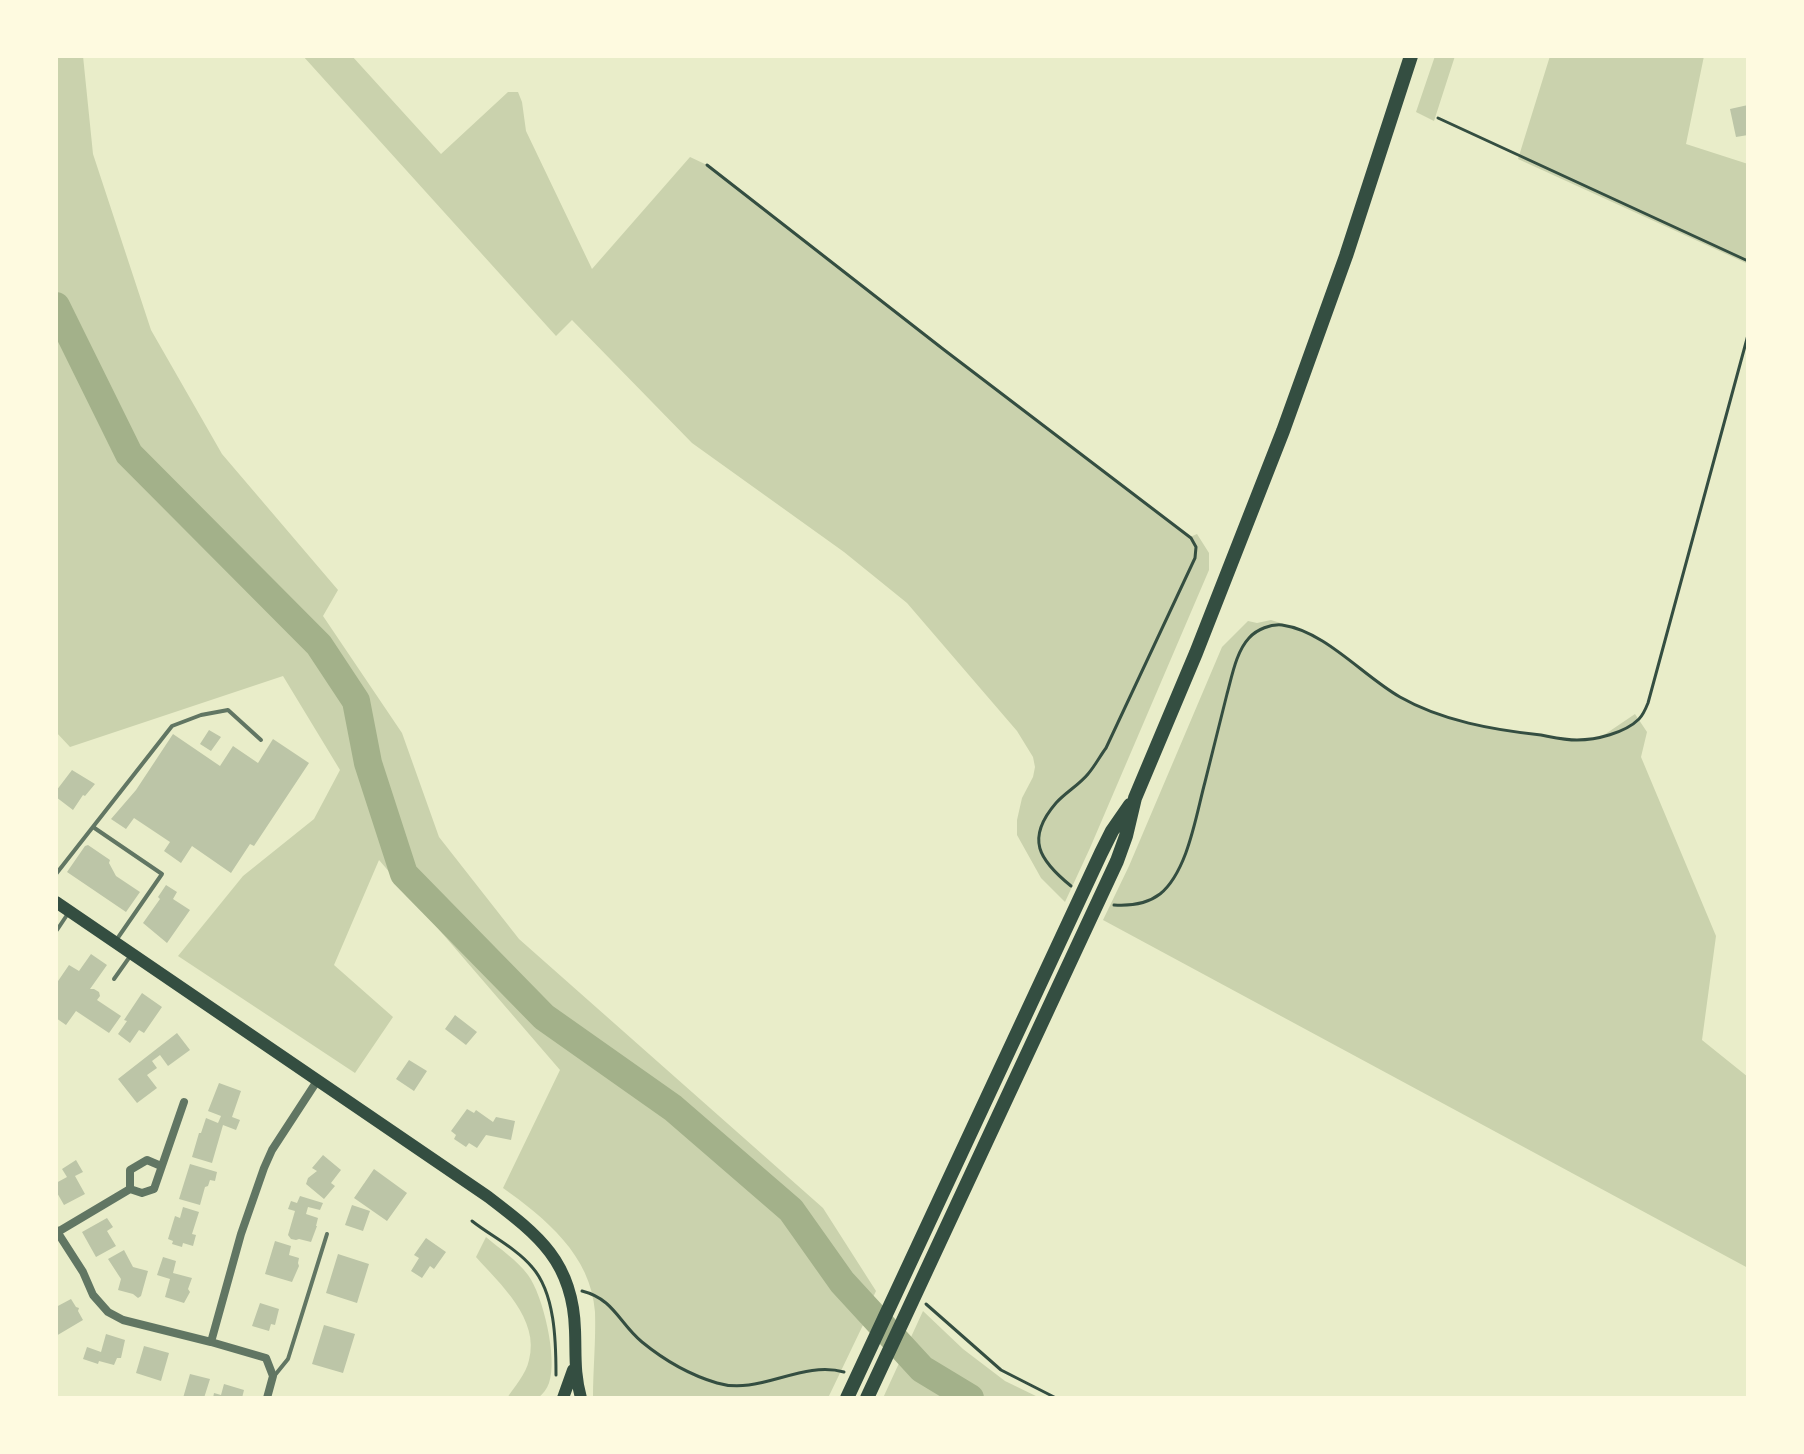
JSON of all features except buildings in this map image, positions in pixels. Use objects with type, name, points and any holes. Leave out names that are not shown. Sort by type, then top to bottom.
[{"type":"main road","points":[[867,1398],[1117,861],[1135,798],[1283,431],[1370,184],[1411,56]]},
{"type":"main road","points":[[847,1398],[1101,853],[1135,798]]},
{"type":"main road","points":[[56,902],[487,1196],[526,1226],[545,1245],[571,1290],[575,1367],[581,1398]]},
{"type":"main road","points":[[563,1398],[575,1367]]},
{"type":"street","points":[[211,1342],[241,1234],[264,1168],[272,1150],[317,1081]]},
{"type":"street","points":[[184,1102],[154,1189],[142,1193],[130,1189],[56,1232],[83,1272],[93,1295],[108,1312],[123,1320],[266,1358],[273,1376],[267,1398]]},
{"type":"street","points":[[130,1189],[130,1170],[147,1160],[161,1166]]},
{"type":"lane","points":[[56,874],[172,726],[201,715],[228,710],[261,740]]},
{"type":"lane","points":[[93,827],[162,874],[114,943]]},
{"type":"lane","points":[[57,930],[70,912]]},
{"type":"lane","points":[[114,979],[131,954]]},
{"type":"lane","points":[[273,1376],[288,1359],[327,1234]]},
{"type":"path","points":[[1438,118],[1748,261]]},
{"type":"path","points":[[707,165],[1191,538],[1196,547],[1195,558],[1106,748],[1088,774],[1057,803],[1041,828],[1038,841],[1040,852],[1074,889]]},
{"type":"path","points":[[1107,904],[1130,906],[1146,901],[1160,893],[1178,871],[1189,844],[1240,654],[1250,636],[1266,626],[1280,625],[1305,631],[1402,698],[1462,721],[1577,740],[1601,737],[1639,719],[1648,703],[1748,335]]},
{"type":"path","points":[[472,1221],[520,1256],[539,1277],[548,1297],[556,1345],[556,1378]]},
{"type":"path","points":[[571,1290],[585,1291],[601,1298],[613,1307],[629,1331],[642,1342],[685,1371],[722,1385],[746,1386],[817,1370],[849,1374]]},
{"type":"path","points":[[920,1298],[1001,1370],[1056,1398]]},
{"type":"green space","points":[[56,56],[83,56],[93,154],[151,330],[222,454],[338,590],[323,616],[402,733],[439,837],[519,939],[823,1208],[876,1291],[828,1398],[593,1398],[595,1312],[585,1273],[550,1225],[503,1188],[560,1070],[379,860],[334,965],[393,1017],[355,1073],[178,956],[243,876],[314,819],[340,770],[283,676],[70,747],[56,732]]},
{"type":"green space","points":[[303,56],[352,56],[441,154],[508,92],[518,92],[526,131],[592,269],[690,157],[707,165],[1190,537],[1197,534],[1209,553],[1209,570],[1065,902],[1041,878],[1017,835],[1022,798],[1033,777],[1033,757],[1017,731],[907,603],[844,552],[692,443],[572,320],[556,336]]},
{"type":"green space","points":[[1435,56],[1455,56],[1434,121],[1416,112]]},
{"type":"green space","points":[[1550,56],[1704,56],[1686,144],[1748,164],[1748,264],[1518,159]]},
{"type":"green space","points":[[1271,620],[1305,631],[1402,698],[1462,721],[1577,740],[1601,737],[1635,714],[1647,732],[1641,757],[1716,936],[1702,1040],[1748,1077],[1748,1268],[1103,920],[1222,647],[1248,621]]},
{"type":"green space","points":[[486,1237],[524,1270],[539,1297],[548,1328],[552,1359],[549,1383],[538,1398],[507,1398],[525,1370],[531,1345],[529,1330],[516,1303],[476,1257]]},
{"type":"green space","points":[[923,1311],[963,1349],[1005,1381],[1040,1398],[883,1398]]},
{"type":"waterway","points":[[56,306],[129,454],[319,645],[356,701],[368,763],[404,874],[544,1017],[673,1108],[791,1210],[842,1282],[922,1369],[970,1398]]}]
